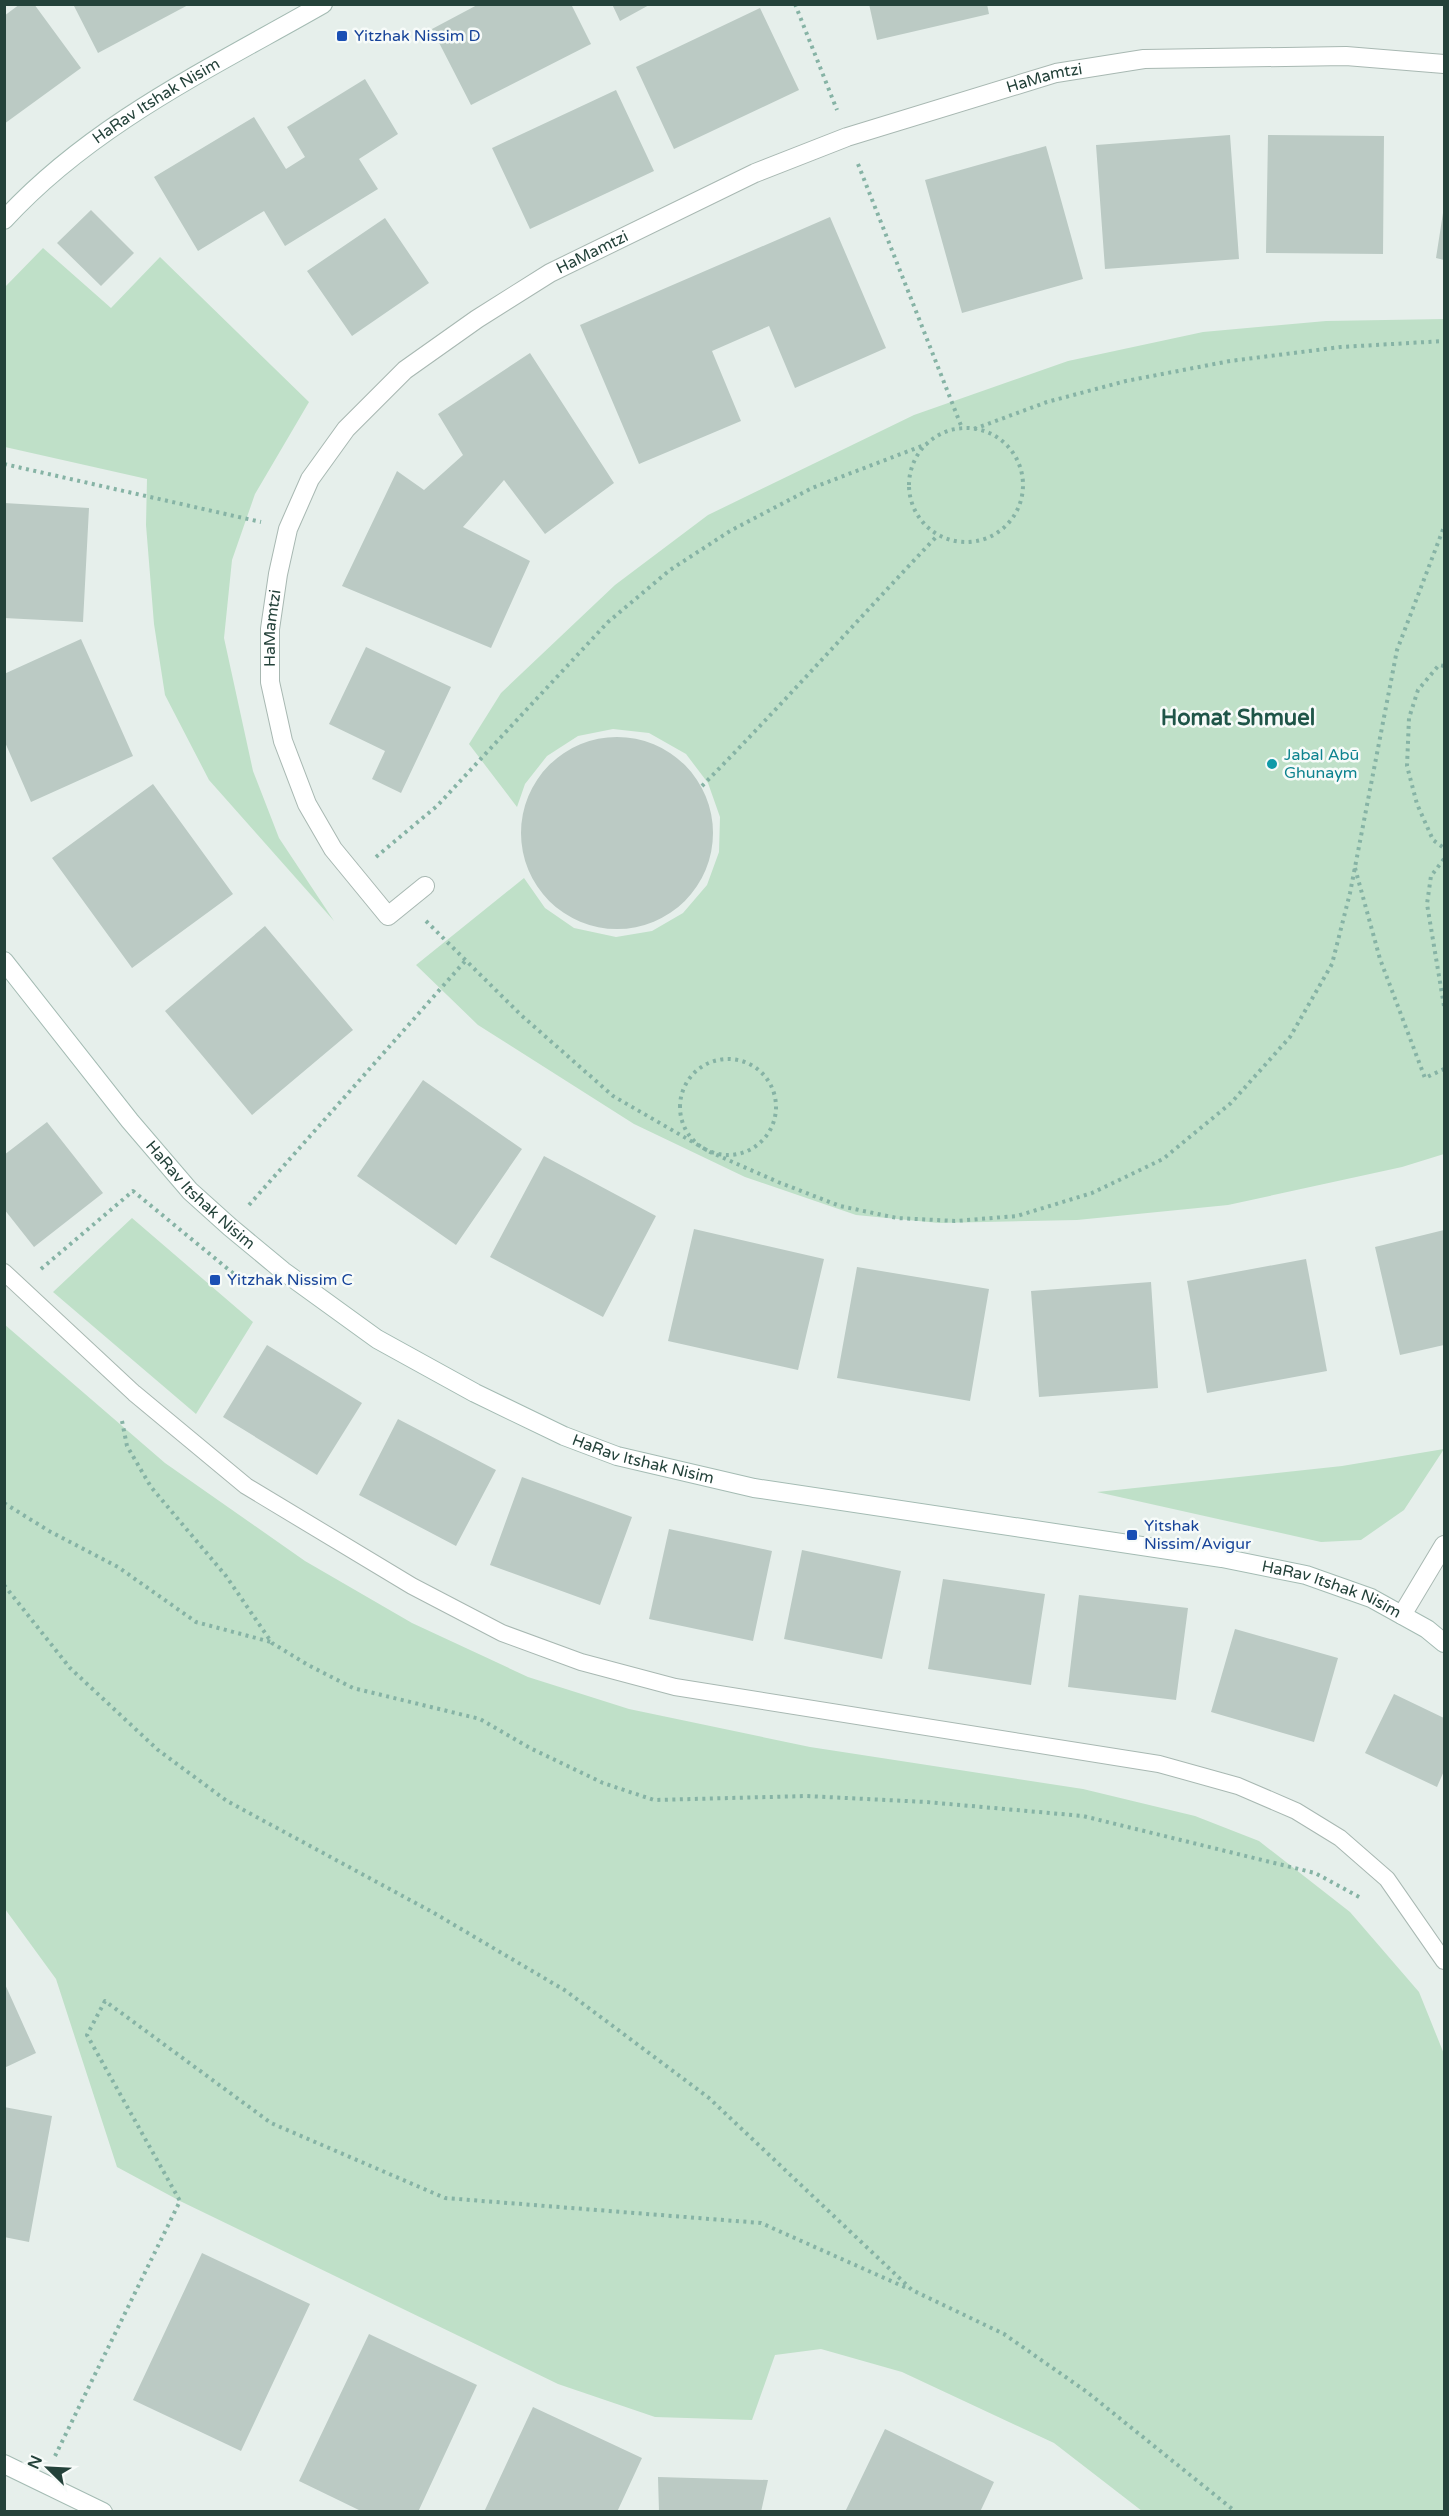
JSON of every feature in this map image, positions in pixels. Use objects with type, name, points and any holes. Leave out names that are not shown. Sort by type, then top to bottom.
[{"type":"street","name":"HaRav Itshak Nisim","points":[[4,220],[34,188],[85,145],[141,107],[323,4]]},
{"type":"street","name":"HaMamtzi","points":[[425,886],[388,916],[333,849],[307,804],[283,741],[270,682],[270,629],[278,574],[288,529],[310,479],[346,429],[405,370],[550,273],[755,173],[847,137],[1056,72],[1144,59],[1346,56],[1444,64]]},
{"type":"street","name":"HaRav Itshak Nisim","points":[[4,961],[137,1130],[190,1191],[230,1227],[267,1258],[377,1340],[534,1422],[617,1456],[754,1488],[1222,1558],[1306,1575],[1371,1598],[1444,1643]]},
{"type":"street","points":[[1402,1615],[1444,1545]]},
{"type":"street","points":[[4,2464],[103,2511]]},
{"type":"lane","points":[[4,1272],[112,1373],[246,1486],[411,1586],[502,1633],[581,1662],[675,1687],[1159,1764],[1238,1786],[1296,1811],[1340,1838],[1387,1879],[1444,1961]]},
{"type":"path","points":[[795,4],[962,429]]},
{"type":"path","points":[[974,429],[1047,402],[1126,381],[1230,361],[1341,347],[1444,341]]},
{"type":"path","points":[[354,875],[437,806],[608,622],[670,570],[730,531],[812,488],[927,444],[944,433],[962,429],[974,429],[993,435],[1008,447],[1019,464],[1023,483],[1021,501],[1013,519],[999,532],[980,541],[956,542],[938,535],[922,523],[912,505],[909,486],[915,460],[927,444]]},
{"type":"path","points":[[4,464],[288,529]]},
{"type":"path","points":[[406,902],[521,1015],[613,1096],[710,1152],[726,1156],[743,1153],[757,1146],[769,1133],[774,1120],[776,1104],[772,1088],[763,1074],[746,1062],[730,1059],[713,1062],[698,1070],[684,1087],[680,1103],[681,1120],[688,1135],[700,1147],[710,1152],[840,1206],[897,1218],[955,1221],[1017,1216],[1092,1193],[1163,1159],[1231,1103],[1290,1037],[1332,964],[1355,868],[1397,650],[1444,527]]},
{"type":"path","points":[[702,786],[938,535]]},
{"type":"path","points":[[1444,666],[1439,665],[1418,690],[1409,718],[1407,766],[1417,804],[1433,840],[1444,848]]},
{"type":"path","points":[[1444,859],[1431,876],[1427,904],[1444,1006]]},
{"type":"path","points":[[1355,868],[1380,959],[1425,1078],[1444,1069]]},
{"type":"path","points":[[230,1227],[466,960]]},
{"type":"path","points":[[20,1287],[133,1191],[245,1283],[267,1258]]},
{"type":"path","points":[[112,1373],[127,1446],[145,1476],[226,1576],[272,1643]]},
{"type":"path","points":[[4,1503],[49,1531],[118,1568],[196,1622],[272,1643],[353,1689],[480,1719],[530,1748],[603,1783],[654,1800],[807,1796],[926,1802],[1083,1816],[1315,1873],[1365,1900]]},
{"type":"path","points":[[4,1585],[70,1668],[158,1750],[227,1801],[434,1912],[566,1991],[709,2098],[912,2290]]},
{"type":"path","points":[[43,2481],[180,2201],[87,2035],[105,2001],[271,2123],[445,2198],[761,2223],[912,2290],[1013,2341],[1087,2392],[1236,2511]]},
{"type":"green space","points":[[43,248],[111,308],[160,257],[309,402],[255,494],[232,560],[224,638],[253,771],[279,838],[334,921],[209,780],[165,695],[154,624],[146,525],[147,479],[5,447],[5,287]]},
{"type":"green space","points":[[1444,319],[1444,1154],[1402,1167],[1228,1205],[1077,1220],[939,1223],[856,1215],[745,1177],[634,1124],[478,1025],[416,965],[524,878],[545,908],[574,928],[616,937],[652,931],[683,913],[707,885],[719,852],[720,817],[708,783],[686,754],[649,733],[613,729],[578,736],[547,756],[525,784],[517,807],[469,744],[501,693],[615,585],[708,515],[914,415],[1068,361],[1203,332],[1326,321]]},
{"type":"green space","points":[[132,1218],[253,1322],[196,1414],[53,1292]]},
{"type":"green space","points":[[4,1324],[165,1463],[305,1561],[412,1623],[528,1677],[629,1709],[810,1747],[1083,1789],[1195,1816],[1259,1841],[1350,1912],[1419,1992],[1444,2054],[1444,2511],[1142,2511],[1054,2443],[902,2372],[821,2349],[775,2355],[752,2420],[655,2417],[558,2384],[180,2201],[117,2167],[56,1979],[5,1909]]},
{"type":"green space","points":[[1444,1449],[1404,1510],[1361,1540],[1321,1542],[1097,1492],[1342,1466]]},
{"type":"building","points":[[20,4],[34,4],[81,68],[4,124],[4,16]]},
{"type":"building","points":[[73,4],[190,4],[98,53]]},
{"type":"building","points":[[479,4],[571,4],[591,44],[471,105],[432,29]]},
{"type":"building","points":[[612,4],[651,4],[620,21]]},
{"type":"building","points":[[869,4],[987,4],[989,14],[877,40]]},
{"type":"building","points":[[760,8],[799,90],[674,149],[636,67]]},
{"type":"building","points":[[365,79],[398,134],[359,159],[378,189],[285,246],[264,211],[198,251],[154,177],[254,117],[286,169],[305,157],[287,127]]},
{"type":"building","points":[[616,90],[654,171],[530,229],[492,148]]},
{"type":"building","points":[[1230,135],[1239,259],[1105,269],[1096,145]]},
{"type":"building","points":[[1268,135],[1384,136],[1383,254],[1266,253]]},
{"type":"building","points":[[1046,146],[1083,279],[962,313],[925,180]]},
{"type":"building","points":[[91,210],[134,253],[101,286],[57,243]]},
{"type":"building","points":[[1444,213],[1444,260],[1436,258]]},
{"type":"building","points":[[830,217],[886,348],[795,388],[769,326],[712,351],[741,421],[639,464],[580,325]]},
{"type":"building","points":[[385,218],[429,283],[352,336],[307,271]]},
{"type":"building","points":[[530,353],[614,483],[545,534],[504,480],[463,527],[530,561],[491,648],[342,586],[397,471],[424,490],[463,455],[438,414]]},
{"type":"building","points":[[4,503],[89,508],[83,622],[4,618]]},
{"type":"building","points":[[81,639],[133,756],[31,802],[4,740],[4,674]]},
{"type":"building","points":[[366,647],[451,687],[401,793],[372,779],[385,751],[329,724]]},
{"type":"building","points":[[608,737],[626,737],[654,744],[685,765],[706,796],[713,833],[706,870],[685,901],[654,922],[626,929],[608,929],[572,918],[543,894],[532,878],[525,861],[521,842],[521,824],[532,788],[556,759],[572,748],[589,741]]},
{"type":"building","points":[[153,784],[233,894],[132,968],[52,858]]},
{"type":"building","points":[[265,926],[353,1030],[252,1115],[165,1011]]},
{"type":"building","points":[[423,1080],[522,1149],[456,1245],[357,1176]]},
{"type":"building","points":[[47,1122],[103,1193],[34,1247],[4,1209],[4,1155]]},
{"type":"building","points":[[544,1156],[656,1216],[603,1317],[490,1257]]},
{"type":"building","points":[[694,1229],[824,1259],[798,1370],[668,1341]]},
{"type":"building","points":[[1444,1230],[1444,1345],[1400,1355],[1375,1247]]},
{"type":"building","points":[[1306,1259],[1327,1371],[1207,1393],[1187,1281]]},
{"type":"building","points":[[857,1267],[989,1289],[970,1401],[837,1378]]},
{"type":"building","points":[[1151,1282],[1158,1388],[1039,1397],[1031,1291]]},
{"type":"building","points":[[267,1345],[362,1403],[317,1475],[223,1417]]},
{"type":"building","points":[[398,1419],[496,1470],[456,1546],[359,1495]]},
{"type":"building","points":[[522,1477],[632,1517],[600,1605],[490,1565]]},
{"type":"building","points":[[669,1529],[772,1551],[753,1641],[649,1619]]},
{"type":"building","points":[[802,1550],[901,1571],[882,1659],[784,1639]]},
{"type":"building","points":[[943,1579],[1045,1594],[1031,1685],[928,1669]]},
{"type":"building","points":[[1079,1595],[1188,1608],[1176,1700],[1068,1687]]},
{"type":"building","points":[[1235,1629],[1338,1658],[1314,1742],[1211,1712]]},
{"type":"building","points":[[1394,1694],[1444,1718],[1444,1771],[1437,1787],[1365,1753]]},
{"type":"building","points":[[4,1982],[36,2053],[4,2068]]},
{"type":"building","points":[[4,2107],[52,2116],[29,2242],[4,2237]]},
{"type":"building","points":[[202,2253],[310,2304],[241,2451],[133,2400]]},
{"type":"building","points":[[369,2334],[477,2385],[418,2512],[363,2512],[299,2481]]},
{"type":"building","points":[[533,2407],[642,2458],[617,2512],[484,2512]]},
{"type":"building","points":[[885,2429],[994,2482],[980,2512],[845,2512]]},
{"type":"building","points":[[658,2477],[768,2480],[761,2512],[659,2512]]},
{"type":"place","name":"Yitzhak Nissim D","points":[[342,36]]},
{"type":"place","name":"Jabal Abū Ghunaym","points":[[1272,764]]},
{"type":"place","name":"Yitzhak Nissim C","points":[[215,1280]]},
{"type":"place","name":"Yitshak Nissim/Avigur","points":[[1132,1535]]},
{"type":"district","name":"Homat Shmuel","points":[[1238,718]]}]
